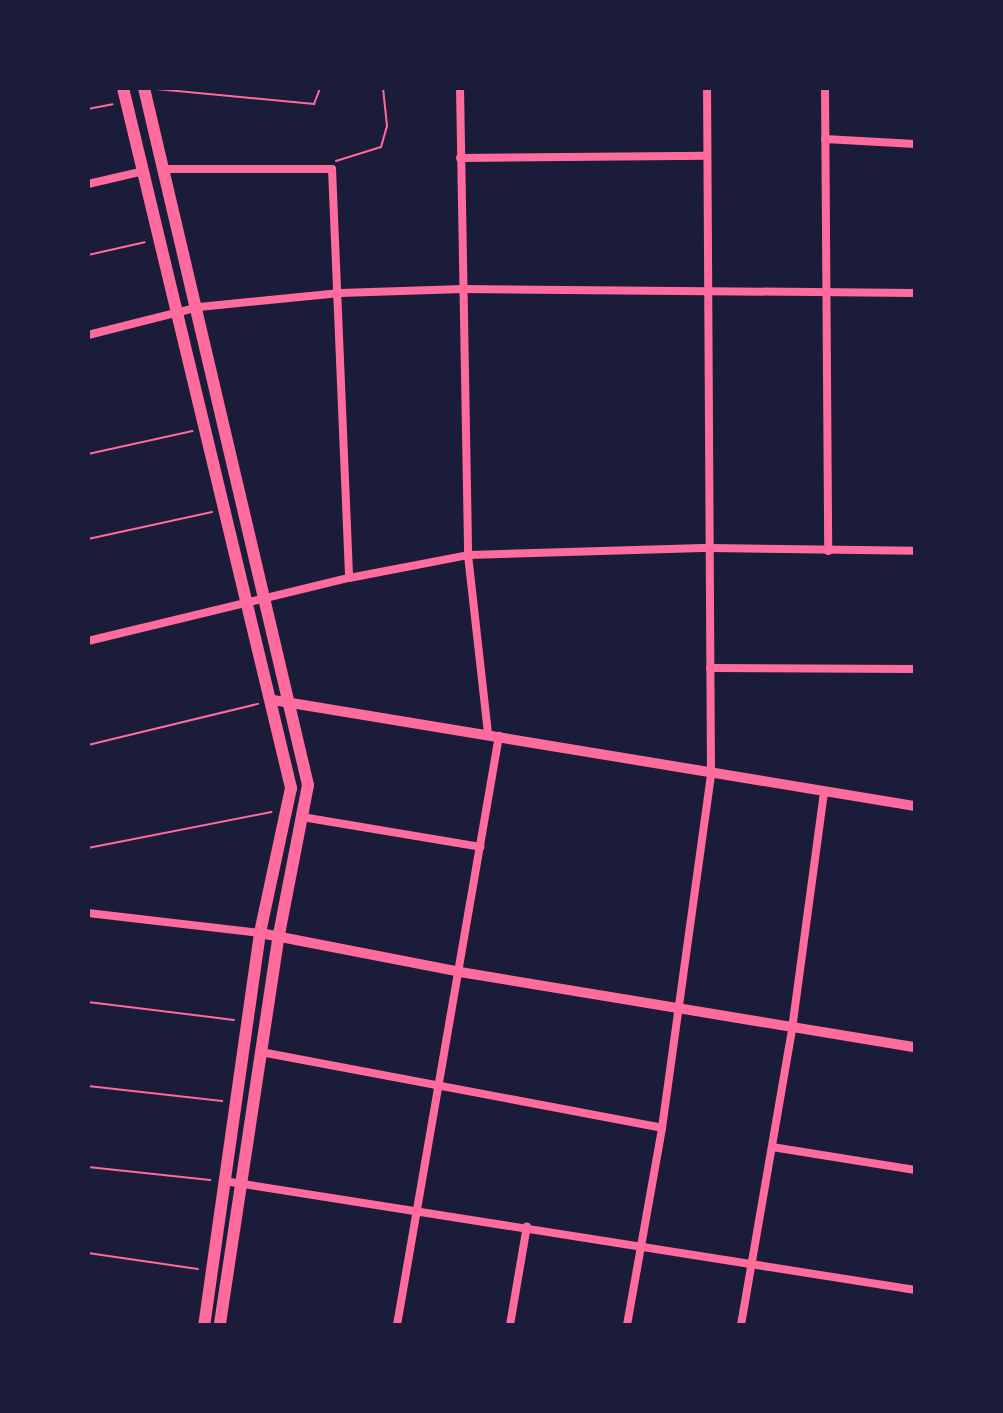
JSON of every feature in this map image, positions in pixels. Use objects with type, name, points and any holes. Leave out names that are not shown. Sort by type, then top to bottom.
[{"type":"main road","points":[[144,88],[199,307],[308,785],[278,940],[220,1325]]},
{"type":"main road","points":[[124,94],[289,768],[286,809],[260,933],[204,1325]]},
{"type":"street","points":[[397,1325],[442,1087],[481,847],[493,734],[468,555],[460,88]]},
{"type":"street","points":[[627,1325],[662,1128],[711,774],[707,88]]},
{"type":"street","points":[[825,88],[828,551]]},
{"type":"street","points":[[825,139],[915,144]]},
{"type":"street","points":[[460,158],[707,156]]},
{"type":"street","points":[[163,169],[332,169],[340,293],[349,578]]},
{"type":"street","points":[[88,184],[144,171]]},
{"type":"street","points":[[88,335],[199,307],[340,293],[463,289],[915,293]]},
{"type":"street","points":[[88,641],[349,578],[468,555],[711,548],[915,551]]},
{"type":"street","points":[[710,668],[915,669]]},
{"type":"street","points":[[273,700],[290,700],[711,774],[915,806]]},
{"type":"street","points":[[741,1325],[792,1029],[824,792]]},
{"type":"street","points":[[302,817],[481,847]]},
{"type":"street","points":[[88,913],[260,933],[278,940],[460,972],[915,1047]]},
{"type":"street","points":[[261,1052],[662,1128]]},
{"type":"street","points":[[772,1147],[915,1170]]},
{"type":"street","points":[[224,1181],[527,1226],[915,1290]]},
{"type":"street","points":[[510,1325],[527,1226]]},
{"type":"path","points":[[151,88],[314,104],[320,88]]},
{"type":"path","points":[[332,169],[338,157],[381,147],[387,126],[383,88]]},
{"type":"path","points":[[88,109],[124,94]]},
{"type":"path","points":[[88,255],[160,238]]},
{"type":"path","points":[[88,454],[206,428]]},
{"type":"path","points":[[88,539],[226,509]]},
{"type":"path","points":[[88,745],[273,700]]},
{"type":"path","points":[[88,848],[286,809]]},
{"type":"path","points":[[88,1002],[249,1022]]},
{"type":"path","points":[[88,1086],[236,1102]]},
{"type":"path","points":[[88,1167],[224,1181]]},
{"type":"path","points":[[88,1253],[212,1271]]}]
